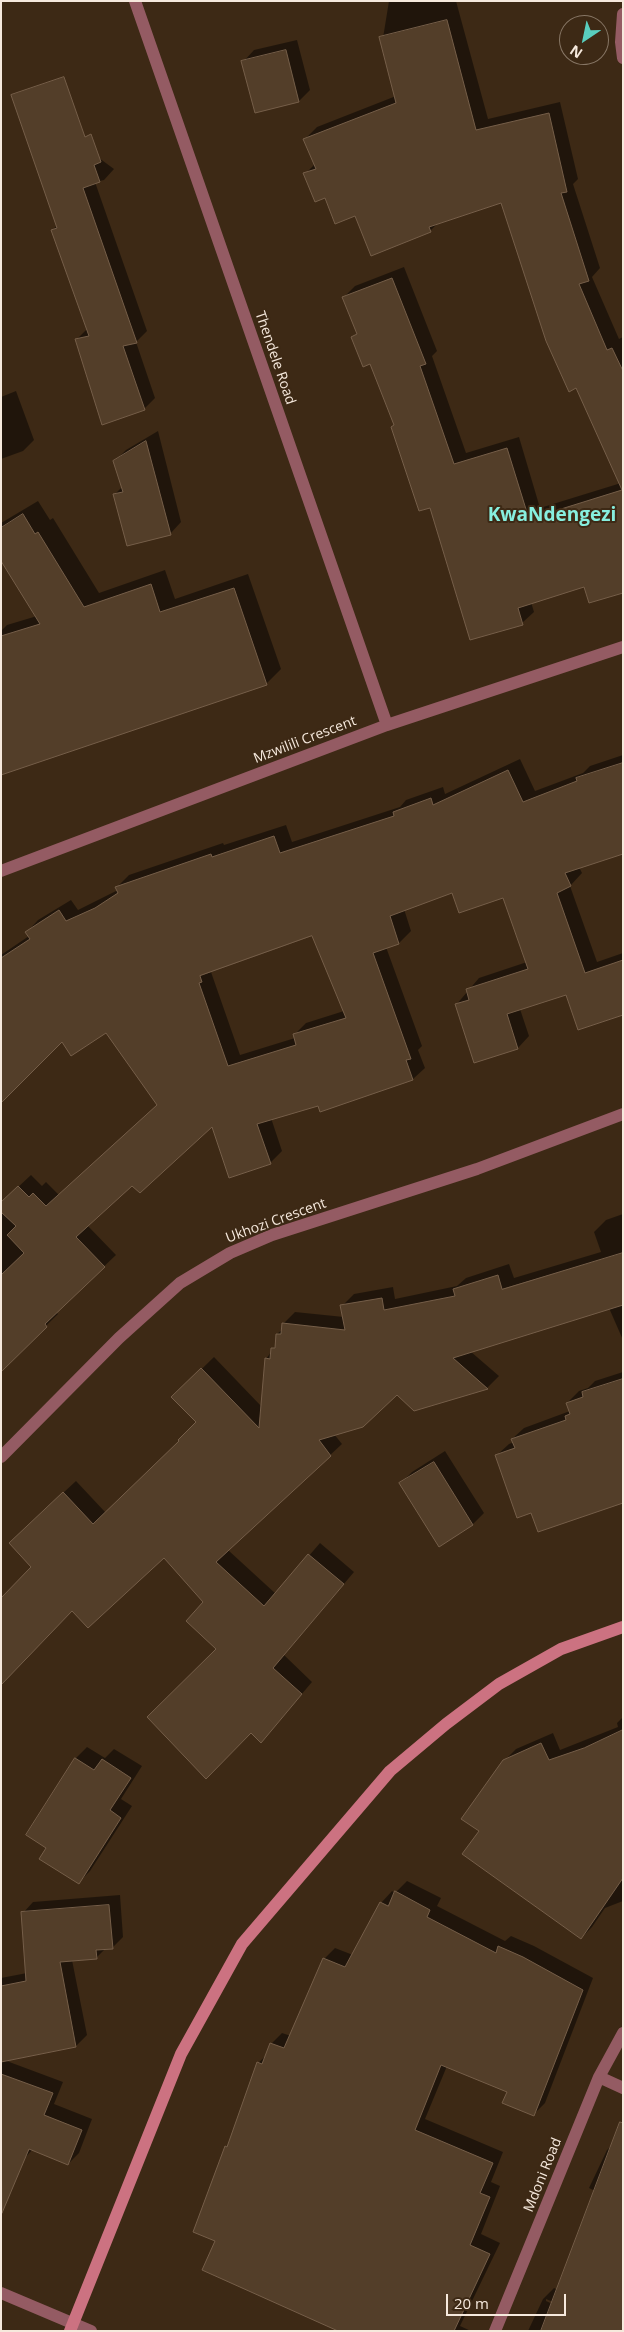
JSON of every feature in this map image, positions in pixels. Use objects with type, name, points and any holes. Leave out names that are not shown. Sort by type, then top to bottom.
[{"type":"street","name":"Thendele Road","points":[[135,1],[386,725]]},
{"type":"street","points":[[623,14],[621,42],[623,58]]},
{"type":"street","name":"Mzwilili Crescent","points":[[1,871],[386,725],[623,646]]},
{"type":"street","name":"Ukhozi Crescent","points":[[1,1457],[119,1338],[180,1283],[230,1254],[272,1235],[477,1169],[623,1114]]},
{"type":"street","points":[[72,2326],[181,2054],[242,1944],[390,1771],[446,1724],[499,1684],[561,1649],[623,1627]]},
{"type":"street","name":"Mdoni Road","points":[[494,2331],[599,2077],[623,2033]]},
{"type":"street","points":[[599,2077],[623,2088]]},
{"type":"street","points":[[1,2293],[72,2326],[91,2331]]},
{"type":"building","points":[[447,20],[476,130],[549,113],[567,192],[561,193],[589,281],[579,284],[607,350],[612,348],[623,371],[623,593],[589,603],[584,587],[518,608],[523,625],[470,640],[430,508],[419,511],[391,427],[394,425],[370,364],[363,367],[351,337],[357,334],[342,297],[392,278],[426,364],[420,366],[454,464],[507,448],[529,519],[622,490],[576,388],[569,392],[546,341],[501,203],[429,227],[431,232],[371,256],[355,216],[335,224],[325,198],[315,202],[303,173],[316,169],[303,139],[396,103],[379,37]]},
{"type":"building","points":[[286,50],[299,102],[255,113],[241,61]]},
{"type":"building","points":[[64,77],[85,137],[91,134],[101,162],[94,165],[100,182],[83,188],[137,343],[123,346],[145,410],[102,425],[75,339],[89,336],[51,230],[57,228],[11,95]]},
{"type":"building","points":[[146,441],[171,535],[127,546],[113,494],[123,492],[113,461]]},
{"type":"building","points":[[23,514],[35,534],[38,532],[84,607],[151,584],[160,612],[234,588],[267,685],[1,775],[1,636],[40,624],[1,561],[1,528]]},
{"type":"building","points":[[623,763],[623,854],[565,873],[571,886],[557,893],[585,973],[623,960],[623,1015],[578,1030],[566,995],[507,1014],[518,1049],[474,1063],[455,1004],[469,1000],[466,989],[528,969],[503,898],[459,913],[452,893],[390,916],[399,944],[373,953],[411,1059],[406,1060],[413,1080],[320,1112],[318,1106],[257,1124],[271,1164],[229,1178],[212,1127],[140,1193],[132,1186],[76,1237],[105,1267],[45,1324],[47,1327],[1,1372],[1,1275],[24,1253],[7,1235],[16,1226],[1,1212],[1,1202],[18,1186],[29,1197],[33,1193],[46,1206],[157,1105],[106,1033],[71,1056],[62,1042],[1,1103],[1,958],[30,939],[25,932],[59,910],[66,921],[95,908],[118,893],[115,887],[211,854],[212,857],[274,836],[280,853],[394,816],[393,812],[431,798],[433,805],[508,770],[523,802],[577,781],[576,778]],"holes":[[[312,936],[346,1018],[293,1034],[296,1045],[228,1066],[199,983],[202,982],[200,976]]]},
{"type":"building","points":[[623,1253],[623,1305],[453,1358],[488,1389],[414,1411],[397,1395],[363,1427],[319,1440],[331,1456],[216,1562],[264,1606],[308,1554],[344,1584],[273,1668],[302,1694],[261,1743],[251,1733],[206,1779],[147,1717],[216,1649],[186,1621],[203,1602],[164,1558],[88,1628],[72,1611],[1,1685],[1,1598],[31,1567],[9,1543],[63,1492],[93,1524],[179,1441],[196,1422],[171,1397],[201,1368],[259,1428],[265,1358],[270,1359],[271,1348],[275,1348],[276,1334],[281,1334],[282,1323],[345,1330],[340,1305],[382,1298],[384,1310],[455,1296],[453,1289],[498,1275],[502,1289]]},
{"type":"building","points":[[623,1379],[623,1503],[538,1532],[531,1513],[517,1518],[495,1455],[515,1448],[511,1439],[566,1420],[565,1416],[570,1414],[566,1403],[583,1397],[582,1392]]},
{"type":"building","points":[[434,1462],[473,1525],[439,1547],[399,1483]]},
{"type":"building","points":[[623,1730],[623,1878],[581,1939],[462,1854],[479,1831],[461,1819],[503,1760],[541,1743],[549,1760],[584,1748]]},
{"type":"building","points":[[75,1758],[94,1770],[102,1759],[131,1778],[110,1810],[121,1818],[79,1884],[39,1859],[46,1848],[26,1835]]},
{"type":"building","points":[[395,1891],[430,1910],[427,1917],[496,1953],[498,1946],[523,1957],[583,1990],[534,2116],[502,2103],[507,2092],[441,2065],[415,2130],[493,2163],[480,2193],[490,2197],[470,2245],[490,2254],[454,2331],[338,2331],[202,2270],[215,2241],[193,2232],[225,2146],[227,2147],[257,2062],[262,2064],[270,2043],[284,2048],[323,1958],[345,1967],[380,1902],[388,1906]]},
{"type":"building","points":[[109,1905],[113,1949],[96,1950],[97,1959],[60,1962],[76,2047],[1,2062],[1,1986],[26,1981],[21,1912]]},
{"type":"building","points":[[1,2074],[53,2093],[44,2115],[82,2130],[68,2165],[29,2149],[2,2213]]},
{"type":"building","points":[[620,2122],[623,2123],[623,2331],[541,2331]]},
{"type":"district","name":"KwaNdengezi","points":[[552,516]]}]
